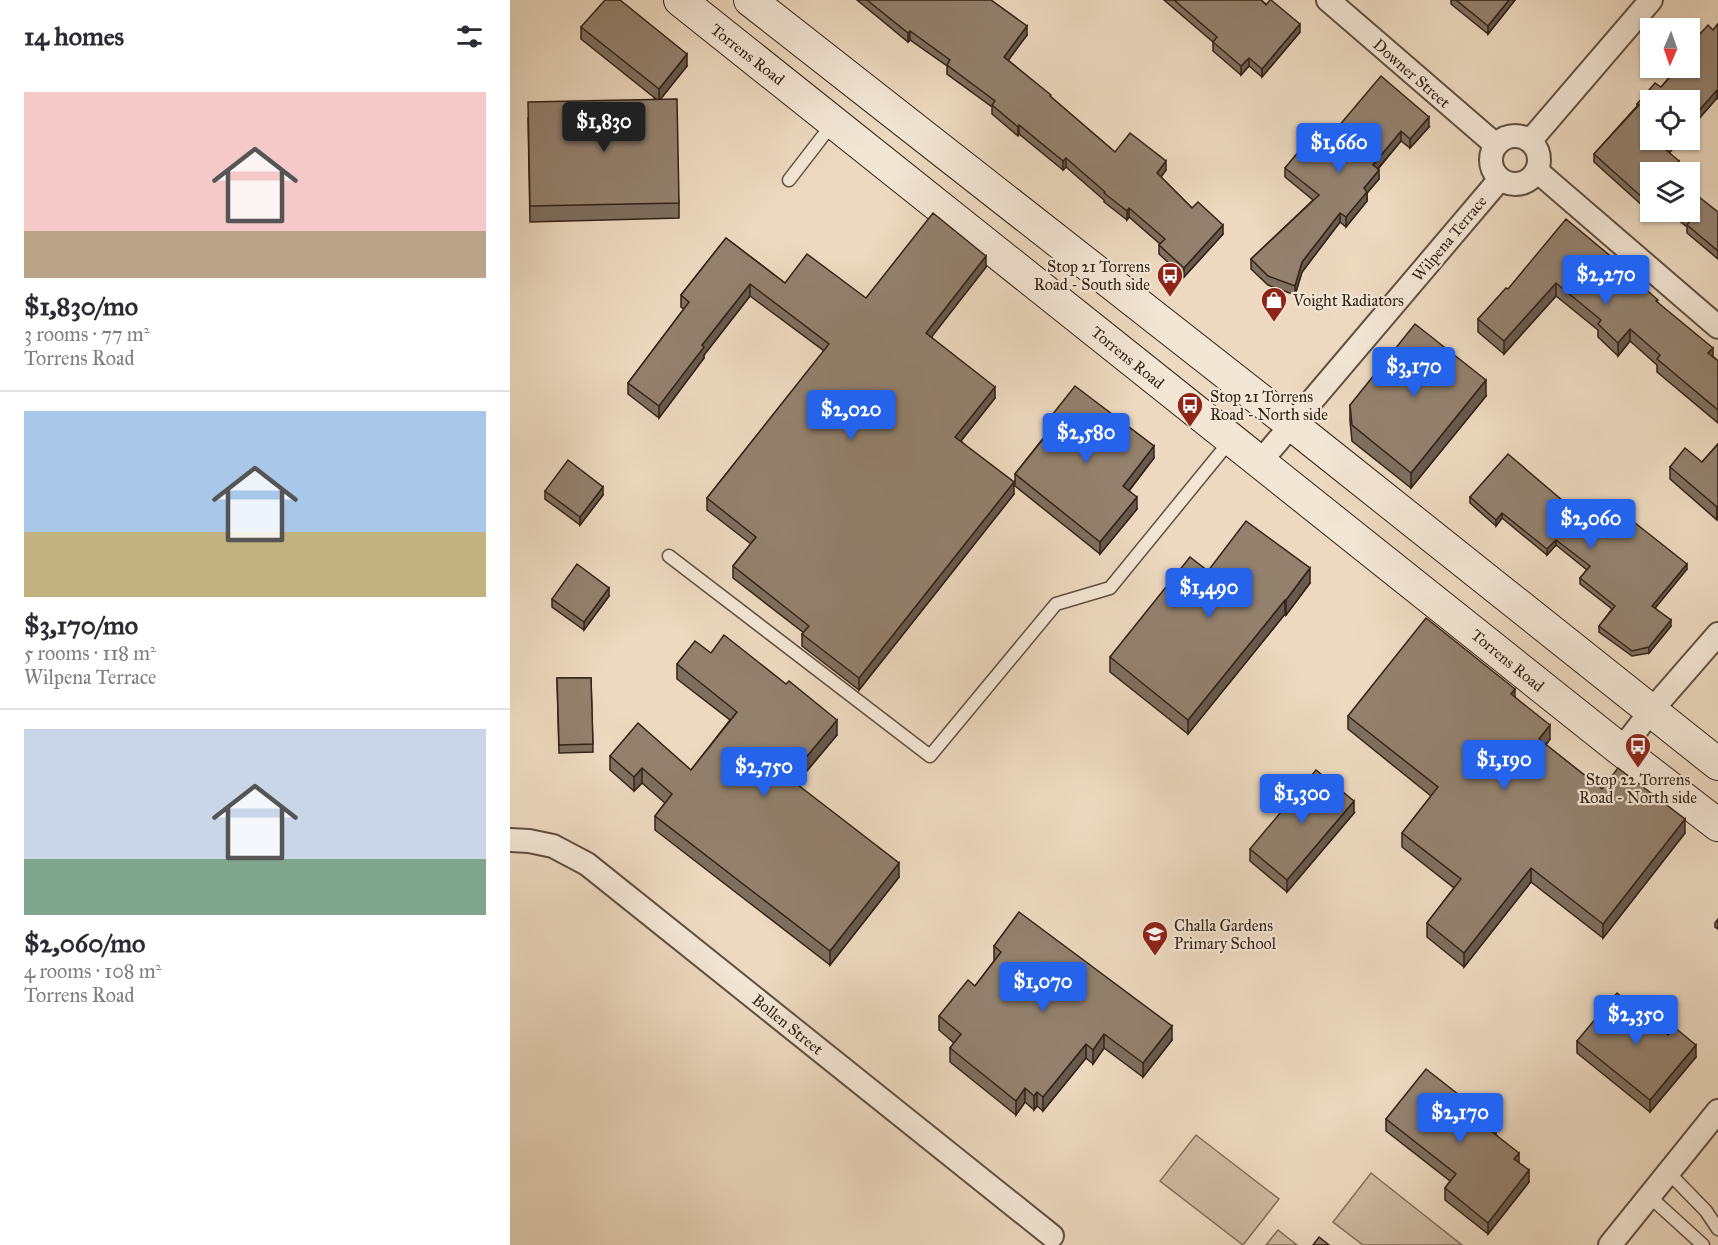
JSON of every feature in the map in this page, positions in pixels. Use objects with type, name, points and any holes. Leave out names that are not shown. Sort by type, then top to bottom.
[{"type":"main road","name":"Torrens Road","points":[[680,0],[1718,825]]},
{"type":"main road","points":[[750,0],[1291,424],[1718,764]]},
{"type":"street","name":"Downer Street","points":[[1328,0],[1497,145]]},
{"type":"street","points":[[1530,141],[1651,0]]},
{"type":"street","points":[[1512,136],[1530,141],[1539,155],[1538,171],[1531,179],[1521,184],[1509,184],[1500,179],[1493,170],[1491,160],[1493,150],[1497,145],[1512,136]]},
{"type":"street","points":[[1538,171],[1718,327]]},
{"type":"street","name":"Wilpena Terrace","points":[[1260,462],[1500,179]]},
{"type":"street","points":[[1621,750],[1651,711],[1718,634]]},
{"type":"street","name":"Bollen Street","points":[[510,840],[554,846],[587,864],[1052,1236]]},
{"type":"street","points":[[1610,1245],[1718,1111]]},
{"type":"lane","points":[[789,180],[834,122]]},
{"type":"lane","points":[[669,556],[930,756],[1056,604],[1110,588],[1231,439]]},
{"type":"lane","points":[[1668,1172],[1706,1211],[1718,1229]]},
{"type":"lane","points":[[1648,1196],[1703,1245]]},
{"type":"shaded area","points":[[1196,1135],[1279,1199],[1243,1245],[1160,1181]]},
{"type":"shaded area","points":[[1371,1173],[1462,1245],[1363,1245],[1333,1222]]},
{"type":"shaded area","points":[[1278,1230],[1297,1245],[1266,1245]]},
{"type":"building","points":[[605,0],[620,0],[687,54],[659,89],[581,27]]},
{"type":"building","points":[[867,0],[991,0],[1027,26],[1004,57],[1115,152],[1130,133],[1166,161],[1157,173],[1192,208],[1198,202],[1223,225],[1184,268],[1159,245],[1165,239],[1129,208],[1127,211],[1066,158],[1063,161],[1019,125],[1018,127],[992,105],[995,101],[947,65],[950,60],[910,31],[908,33]]},
{"type":"building","points":[[1174,0],[1261,0],[1266,5],[1271,0],[1300,24],[1262,69],[1249,58],[1241,66],[1213,42],[1217,37]]},
{"type":"building","points":[[1456,0],[1509,0],[1488,26]]},
{"type":"building","points":[[1718,24],[1718,91],[1700,109],[1700,90],[1649,90],[1655,83],[1661,87],[1669,78],[1700,78],[1700,34],[1708,25],[1713,30]]},
{"type":"building","points":[[1381,76],[1429,117],[1410,139],[1401,131],[1373,165],[1379,170],[1364,188],[1367,192],[1346,217],[1340,213],[1302,262],[1295,286],[1268,276],[1251,259],[1319,195],[1285,168],[1309,139],[1319,147],[1325,139],[1327,140]]},
{"type":"building","points":[[677,99],[679,203],[530,206],[528,102]]},
{"type":"building","points":[[1640,100],[1640,150],[1666,150],[1679,161],[1640,162],[1640,195],[1594,154],[1639,105],[1637,104]]},
{"type":"building","points":[[1700,198],[1718,212],[1718,251],[1687,225],[1689,222],[1700,222]]},
{"type":"building","points":[[933,213],[986,256],[926,333],[995,387],[955,437],[1014,482],[859,678],[802,634],[809,626],[733,566],[756,537],[707,498],[829,344],[750,284],[702,345],[704,347],[659,406],[628,383],[689,302],[681,295],[726,238],[785,283],[807,254],[866,298]]},
{"type":"building","points":[[1566,219],[1620,264],[1619,266],[1658,300],[1656,301],[1713,348],[1708,353],[1718,361],[1718,410],[1657,359],[1660,355],[1630,329],[1618,343],[1598,324],[1601,320],[1556,283],[1504,341],[1478,319],[1506,288],[1508,289]]},
{"type":"building","points":[[1415,324],[1486,380],[1411,473],[1352,425],[1350,405]]},
{"type":"building","points":[[1075,386],[1154,446],[1123,486],[1137,497],[1100,542],[1015,474],[1051,429],[1045,424]]},
{"type":"building","points":[[1718,444],[1717,507],[1670,467],[1685,448],[1702,462]]},
{"type":"building","points":[[1508,454],[1583,518],[1594,504],[1623,527],[1630,519],[1687,564],[1652,606],[1671,620],[1649,647],[1632,651],[1599,626],[1615,606],[1580,578],[1590,566],[1556,540],[1547,549],[1502,513],[1496,520],[1470,497]]},
{"type":"building","points":[[568,460],[603,487],[580,517],[545,491]]},
{"type":"building","points":[[1246,521],[1310,568],[1188,720],[1110,657],[1190,557],[1208,571]]},
{"type":"building","points":[[577,564],[609,588],[584,622],[552,599]]},
{"type":"building","points":[[1426,618],[1515,689],[1511,694],[1550,725],[1539,739],[1602,789],[1618,768],[1685,819],[1603,924],[1531,868],[1464,953],[1427,923],[1461,879],[1402,833],[1438,787],[1348,716]]},
{"type":"building","points":[[724,635],[786,684],[789,681],[837,720],[789,778],[899,863],[830,951],[655,816],[672,794],[642,768],[634,777],[610,756],[638,723],[691,770],[737,712],[677,664],[695,641],[711,653]]},
{"type":"building","points":[[557,678],[591,678],[593,744],[559,745]]},
{"type":"building","points":[[1316,770],[1354,801],[1287,880],[1250,849]]},
{"type":"building","points":[[1019,912],[1172,1026],[1143,1063],[1104,1034],[1093,1050],[1086,1044],[1043,1097],[1037,1092],[1034,1096],[1025,1088],[1016,1101],[950,1048],[961,1034],[939,1016],[968,980],[975,986],[1001,952],[994,946]]},
{"type":"building","points":[[1617,993],[1668,1035],[1674,1027],[1696,1045],[1650,1100],[1577,1041]]},
{"type":"building","points":[[1426,1069],[1496,1124],[1491,1131],[1519,1153],[1514,1159],[1529,1170],[1488,1223],[1445,1188],[1456,1174],[1386,1119]]},
{"type":"building","points":[[1319,1237],[1329,1245],[1313,1245]]},
{"type":"place","name":"Stop 21 Torrens Road - South side","points":[[1170,298]]},
{"type":"place","name":"Voight Radiators","points":[[1274,323]]},
{"type":"place","name":"Stop 21 Torrens Road - North side","points":[[1190,428]]},
{"type":"place","name":"Stop 22 Torrens Road - North side","points":[[1638,769]]},
{"type":"place","name":"Challa Gardens Primary School","points":[[1155,957]]}]
